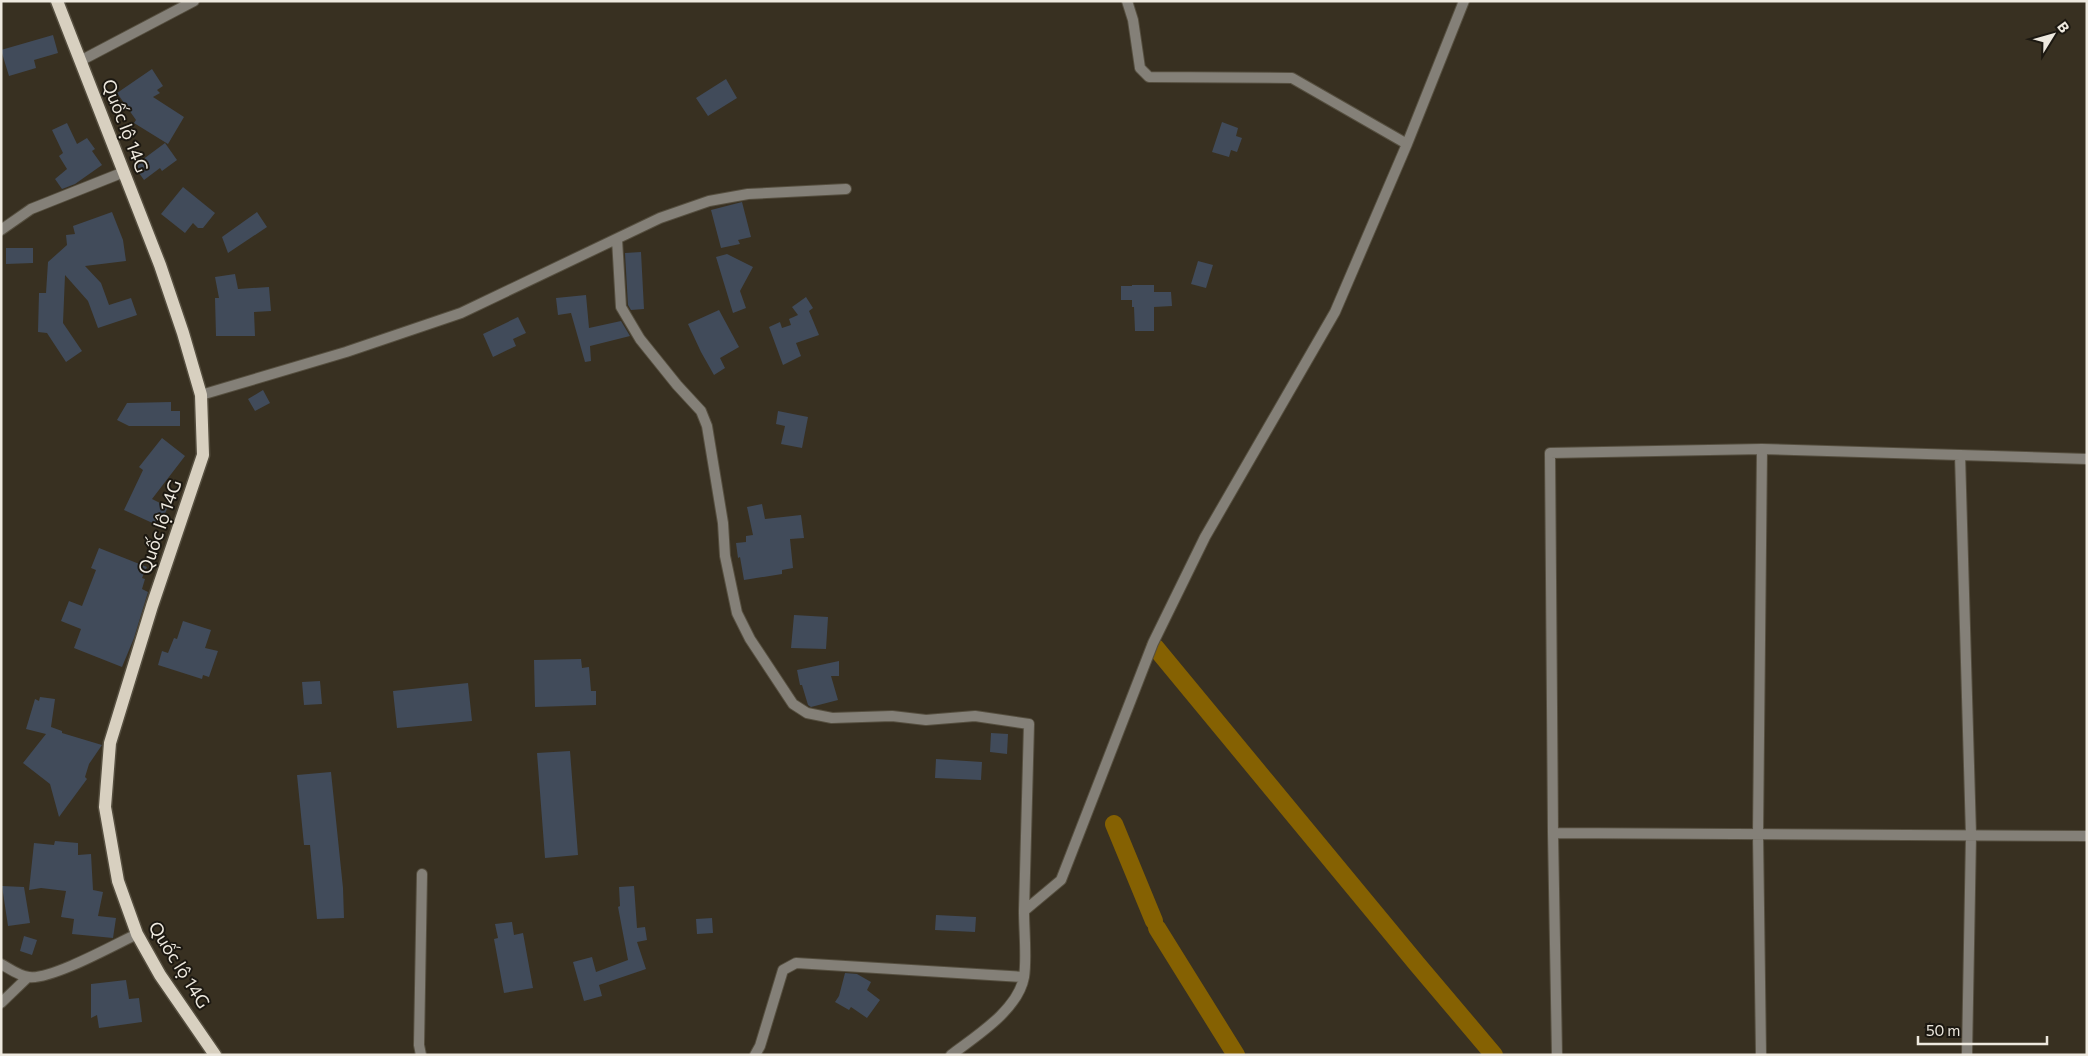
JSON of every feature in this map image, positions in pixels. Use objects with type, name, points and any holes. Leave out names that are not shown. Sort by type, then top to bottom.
[{"type":"main road","name":"Quốc lộ 14G","points":[[57,1],[166,282],[183,333],[200,395],[203,454],[152,606],[110,743],[105,807],[118,881],[137,934],[160,975],[215,1055]]},
{"type":"street","points":[[80,61],[194,1]]},
{"type":"street","points":[[1127,1],[1133,20],[1140,68],[1149,77],[1292,78],[1407,144]]},
{"type":"street","points":[[1024,911],[1061,880],[1153,643],[1206,537],[1335,312],[1407,144],[1464,1]]},
{"type":"street","points":[[1,230],[31,209],[124,172]]},
{"type":"street","points":[[200,395],[346,352],[461,313],[660,218],[709,201],[748,194],[846,189]]},
{"type":"street","points":[[617,239],[621,307],[640,339],[676,385],[701,411],[707,426],[723,523],[725,556],[737,613],[750,639],[793,704],[807,713],[832,718],[892,716],[926,720],[975,716],[1029,724],[1024,977],[1017,995],[992,1024],[951,1055]]},
{"type":"street","points":[[1761,1055],[1758,834],[1762,449]]},
{"type":"street","points":[[1557,1055],[1550,453],[1762,449],[2087,459]]},
{"type":"street","points":[[1960,455],[1970,835],[1967,1055]]},
{"type":"street","points":[[1553,833],[2087,836]]},
{"type":"street","points":[[421,1055],[422,874]]},
{"type":"street","points":[[1,964],[14,972],[28,977],[41,977],[137,934]]},
{"type":"street","points":[[755,1055],[760,1046],[783,970],[796,963],[1024,977]]},
{"type":"street","points":[[1,1004],[28,977]]},
{"type":"building","points":[[53,35],[58,53],[34,60],[36,68],[9,76],[1,50]]},
{"type":"building","points":[[152,69],[163,86],[157,90],[160,93],[153,97],[184,117],[168,144],[134,123],[136,120],[117,93]]},
{"type":"building","points":[[726,79],[737,98],[708,116],[696,98]]},
{"type":"building","points":[[1222,122],[1238,128],[1236,136],[1242,138],[1237,152],[1231,150],[1229,157],[1212,152]]},
{"type":"building","points":[[67,123],[77,144],[87,138],[95,149],[92,151],[102,165],[75,184],[62,189],[55,179],[67,169],[59,156],[63,153],[52,130]]},
{"type":"building","points":[[165,143],[177,160],[162,171],[160,168],[144,180],[134,166]]},
{"type":"building","points":[[183,187],[215,213],[203,228],[198,228],[193,223],[185,233],[161,214]]},
{"type":"building","points":[[742,202],[751,237],[738,240],[740,244],[721,248],[711,210]]},
{"type":"building","points":[[112,212],[123,240],[126,261],[85,266],[101,283],[109,305],[131,298],[137,315],[98,328],[88,301],[65,275],[63,323],[82,351],[66,362],[47,333],[38,332],[39,293],[46,293],[48,262],[67,245],[66,235],[75,234],[73,226]]},
{"type":"building","points":[[257,212],[267,227],[228,253],[222,237]]},
{"type":"building","points":[[6,248],[33,248],[33,263],[6,264]]},
{"type":"building","points":[[641,252],[644,309],[631,310],[628,305],[625,253]]},
{"type":"building","points":[[727,254],[753,267],[740,291],[746,308],[733,313],[716,257]]},
{"type":"building","points":[[1198,261],[1213,265],[1206,288],[1191,284]]},
{"type":"building","points":[[235,274],[238,289],[269,287],[271,311],[254,312],[255,336],[216,336],[215,298],[219,298],[215,277]]},
{"type":"building","points":[[1154,285],[1154,292],[1171,292],[1172,306],[1154,307],[1154,331],[1135,331],[1132,300],[1121,300],[1121,286]]},
{"type":"building","points":[[586,295],[589,328],[621,321],[630,336],[590,346],[591,361],[585,362],[571,313],[558,315],[556,298]]},
{"type":"building","points":[[806,297],[813,308],[809,311],[819,335],[796,343],[801,356],[783,365],[769,327],[780,322],[782,328],[791,325],[789,319],[798,315],[792,307]]},
{"type":"building","points":[[719,310],[739,347],[720,358],[725,368],[714,375],[688,324]]},
{"type":"building","points":[[518,317],[526,333],[513,339],[516,346],[493,357],[483,334]]},
{"type":"building","points":[[263,390],[270,403],[255,411],[248,399]]},
{"type":"building","points":[[171,402],[171,411],[180,411],[180,426],[129,426],[117,420],[127,403]]},
{"type":"building","points":[[778,411],[808,417],[802,448],[781,444],[785,426],[776,424]]},
{"type":"building","points":[[162,438],[185,456],[152,499],[168,507],[159,526],[124,510],[143,470],[139,467]]},
{"type":"building","points":[[762,504],[765,519],[801,515],[804,538],[790,539],[793,568],[782,570],[782,574],[744,580],[736,543],[746,542],[746,536],[753,535],[747,507]]},
{"type":"building","points":[[99,548],[147,567],[142,578],[145,579],[142,589],[148,592],[134,638],[122,667],[74,648],[81,629],[61,621],[69,601],[82,606],[96,570],[91,568]]},
{"type":"building","points":[[794,615],[828,617],[826,649],[791,648]]},
{"type":"building","points":[[183,621],[211,630],[205,648],[218,651],[209,677],[203,675],[202,679],[158,665],[162,651],[168,653],[174,638],[177,639]]},
{"type":"building","points":[[581,659],[582,668],[589,667],[591,691],[596,691],[596,705],[535,707],[534,660]]},
{"type":"building","points":[[839,661],[839,676],[831,676],[838,700],[811,707],[808,705],[802,685],[800,685],[797,670]]},
{"type":"building","points":[[320,681],[322,704],[304,705],[302,682]]},
{"type":"building","points":[[468,683],[472,721],[397,728],[393,691]]},
{"type":"building","points":[[40,697],[55,699],[51,727],[62,731],[62,733],[102,745],[89,764],[85,777],[87,779],[59,817],[50,784],[23,763],[46,734],[26,729],[35,699],[39,701]]},
{"type":"building","points":[[991,733],[1008,734],[1007,754],[990,752]]},
{"type":"building","points":[[570,751],[578,855],[545,858],[537,753]]},
{"type":"building","points":[[936,759],[982,762],[981,780],[935,778]]},
{"type":"building","points":[[331,772],[343,888],[344,918],[317,919],[310,845],[304,845],[297,775]]},
{"type":"building","points":[[55,841],[78,843],[78,855],[91,854],[93,890],[103,892],[98,916],[116,918],[113,938],[72,934],[74,919],[61,917],[66,891],[41,888],[29,890],[34,843],[54,845]]},
{"type":"building","points":[[2,886],[24,887],[30,923],[8,926]]},
{"type":"building","points":[[634,886],[637,928],[645,927],[647,940],[637,942],[646,969],[599,985],[602,996],[584,1001],[573,962],[592,957],[596,972],[628,960],[618,907],[620,906],[619,887]]},
{"type":"building","points":[[936,915],[976,917],[975,932],[935,930]]},
{"type":"building","points":[[712,918],[713,933],[697,934],[696,919]]},
{"type":"building","points":[[512,922],[514,935],[523,933],[533,988],[504,993],[494,939],[498,938],[495,924]]},
{"type":"building","points":[[24,936],[37,940],[32,955],[20,951]]},
{"type":"building","points":[[845,973],[857,974],[871,982],[867,990],[880,1000],[867,1018],[851,1007],[849,1010],[835,1002],[839,996]]},
{"type":"building","points":[[126,980],[129,999],[139,998],[142,1022],[99,1028],[97,1015],[91,1018],[91,984]]},
{"type":"waterway","points":[[1155,647],[1494,1055]]},
{"type":"waterway","points":[[1114,824],[1154,921]]},
{"type":"waterway","points":[[1157,928],[1236,1055]]}]
